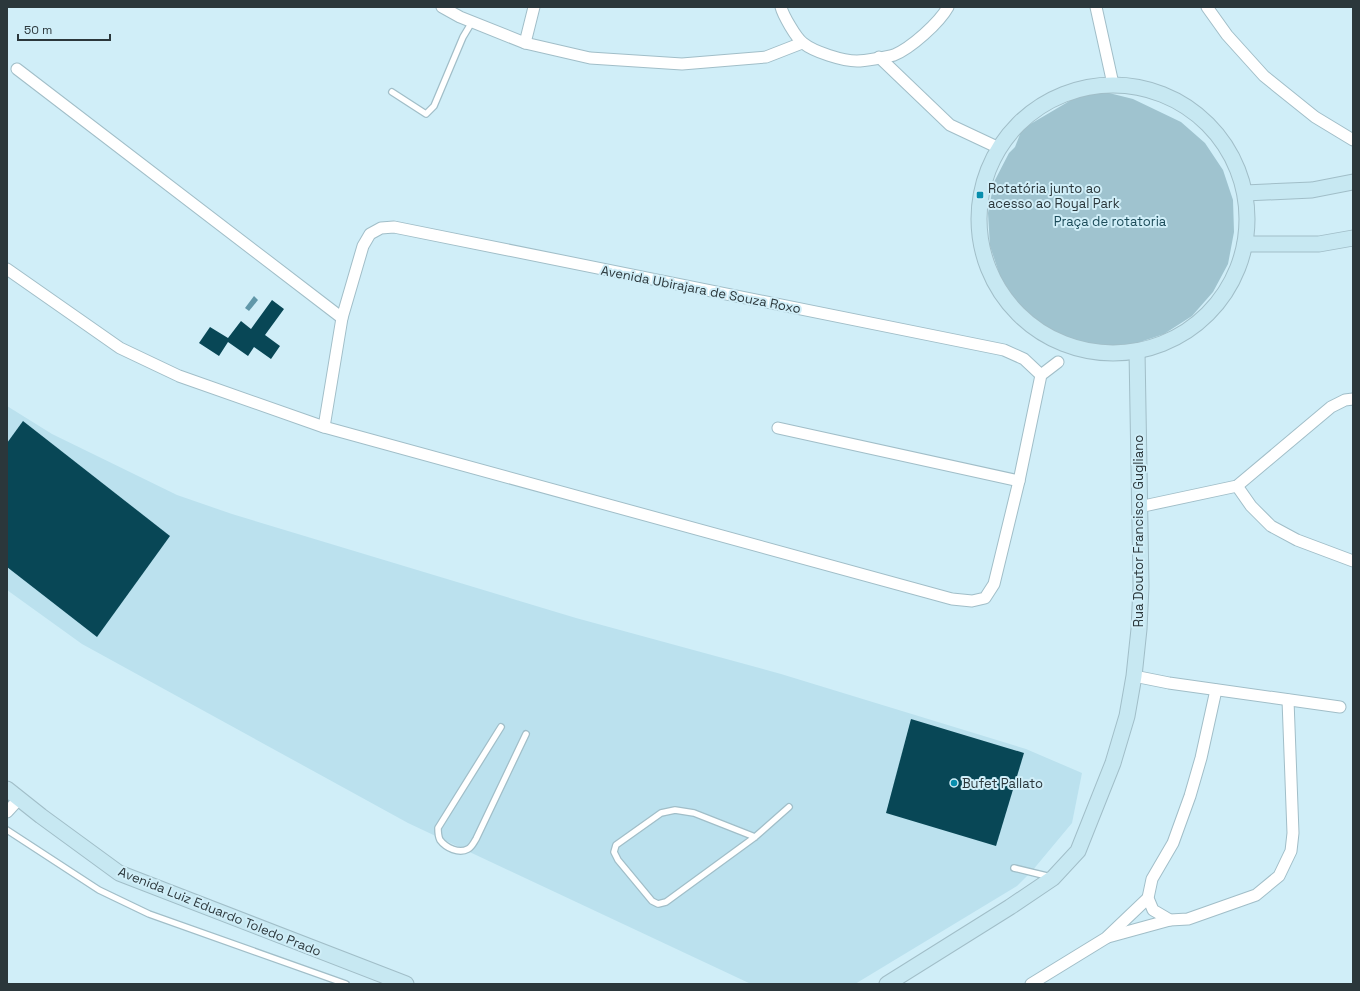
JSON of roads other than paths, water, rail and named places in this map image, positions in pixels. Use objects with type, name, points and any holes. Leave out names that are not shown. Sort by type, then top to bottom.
[{"type":"main road","points":[[1113,84],[1144,88],[1173,98],[1199,115],[1220,137],[1236,164],[1245,193],[1248,210],[1248,227],[1246,244],[1236,275],[1218,302],[1196,325],[1168,341],[1137,351],[1110,353],[1083,350],[1050,338],[1022,318],[1000,293],[985,262],[978,229],[980,195],[990,162],[1008,134],[1034,109],[1052,99],[1085,87],[1113,84]]},
{"type":"main road","points":[[1245,193],[1312,190],[1353,182]]},
{"type":"main road","points":[[1246,244],[1319,244],[1353,238]]},
{"type":"main road","name":"Rua Doutor Francisco Gugliano","points":[[887,984],[1010,907],[1053,878],[1078,851],[1113,764],[1127,716],[1134,676],[1139,629],[1141,586],[1137,351]]},
{"type":"main road","name":"Avenida Luiz Eduardo Toledo Prado","points":[[7,789],[119,873],[406,984]]},
{"type":"street","points":[[442,7],[472,22],[525,43],[590,58],[682,64],[766,57],[802,43]]},
{"type":"street","points":[[525,43],[534,7]]},
{"type":"street","points":[[781,7],[783,15],[802,43],[826,55],[858,61],[894,55],[918,40],[943,16],[948,7]]},
{"type":"street","points":[[1096,7],[1113,84]]},
{"type":"street","points":[[1207,7],[1227,35],[1264,76],[1315,117],[1353,140]]},
{"type":"street","points":[[878,57],[950,125],[999,148]]},
{"type":"street","points":[[17,69],[342,318],[324,427]]},
{"type":"street","name":"Avenida Ubirajara de Souza Roxo","points":[[342,318],[362,246],[370,234],[381,228],[394,226],[1004,350],[1024,359],[1041,375]]},
{"type":"street","points":[[7,269],[120,348],[179,376],[324,427],[952,599],[972,601],[985,598],[994,584],[1019,481],[1041,375],[1058,362]]},
{"type":"street","points":[[1140,506],[1237,486],[1331,407],[1345,400],[1353,399]]},
{"type":"street","points":[[778,428],[1019,481]]},
{"type":"street","points":[[1237,486],[1251,506],[1271,526],[1297,540],[1353,561]]},
{"type":"street","points":[[1134,676],[1169,683],[1340,707]]},
{"type":"street","points":[[1031,984],[1106,938],[1148,898],[1152,879],[1173,843],[1190,796],[1216,690]]},
{"type":"street","points":[[1106,938],[1170,920],[1188,919],[1256,895],[1279,876],[1291,851],[1293,833],[1288,700]]},
{"type":"street","points":[[7,812],[19,799]]},
{"type":"street","points":[[1148,898],[1153,910],[1170,920]]},
{"type":"lane","points":[[392,92],[426,114],[434,106],[463,37],[472,22]]},
{"type":"lane","points":[[501,727],[438,828],[440,840],[454,850],[462,851],[470,848],[476,839],[526,734]]},
{"type":"lane","points":[[755,836],[694,813],[675,810],[661,813],[616,845],[614,852],[618,860],[652,901],[658,904],[666,902],[755,836],[789,806]]},
{"type":"lane","points":[[7,830],[100,890],[149,914],[346,984]]},
{"type":"lane","points":[[1014,868],[1053,878]]},
{"type":"place","name":"Rotatória junto ao acesso ao Royal Park","points":[[980,195]]},
{"type":"place","name":"Bufet Pallato","points":[[954,783]]},
{"type":"park label","name":"Praça de rotatoria","points":[[1110,221]]}]
